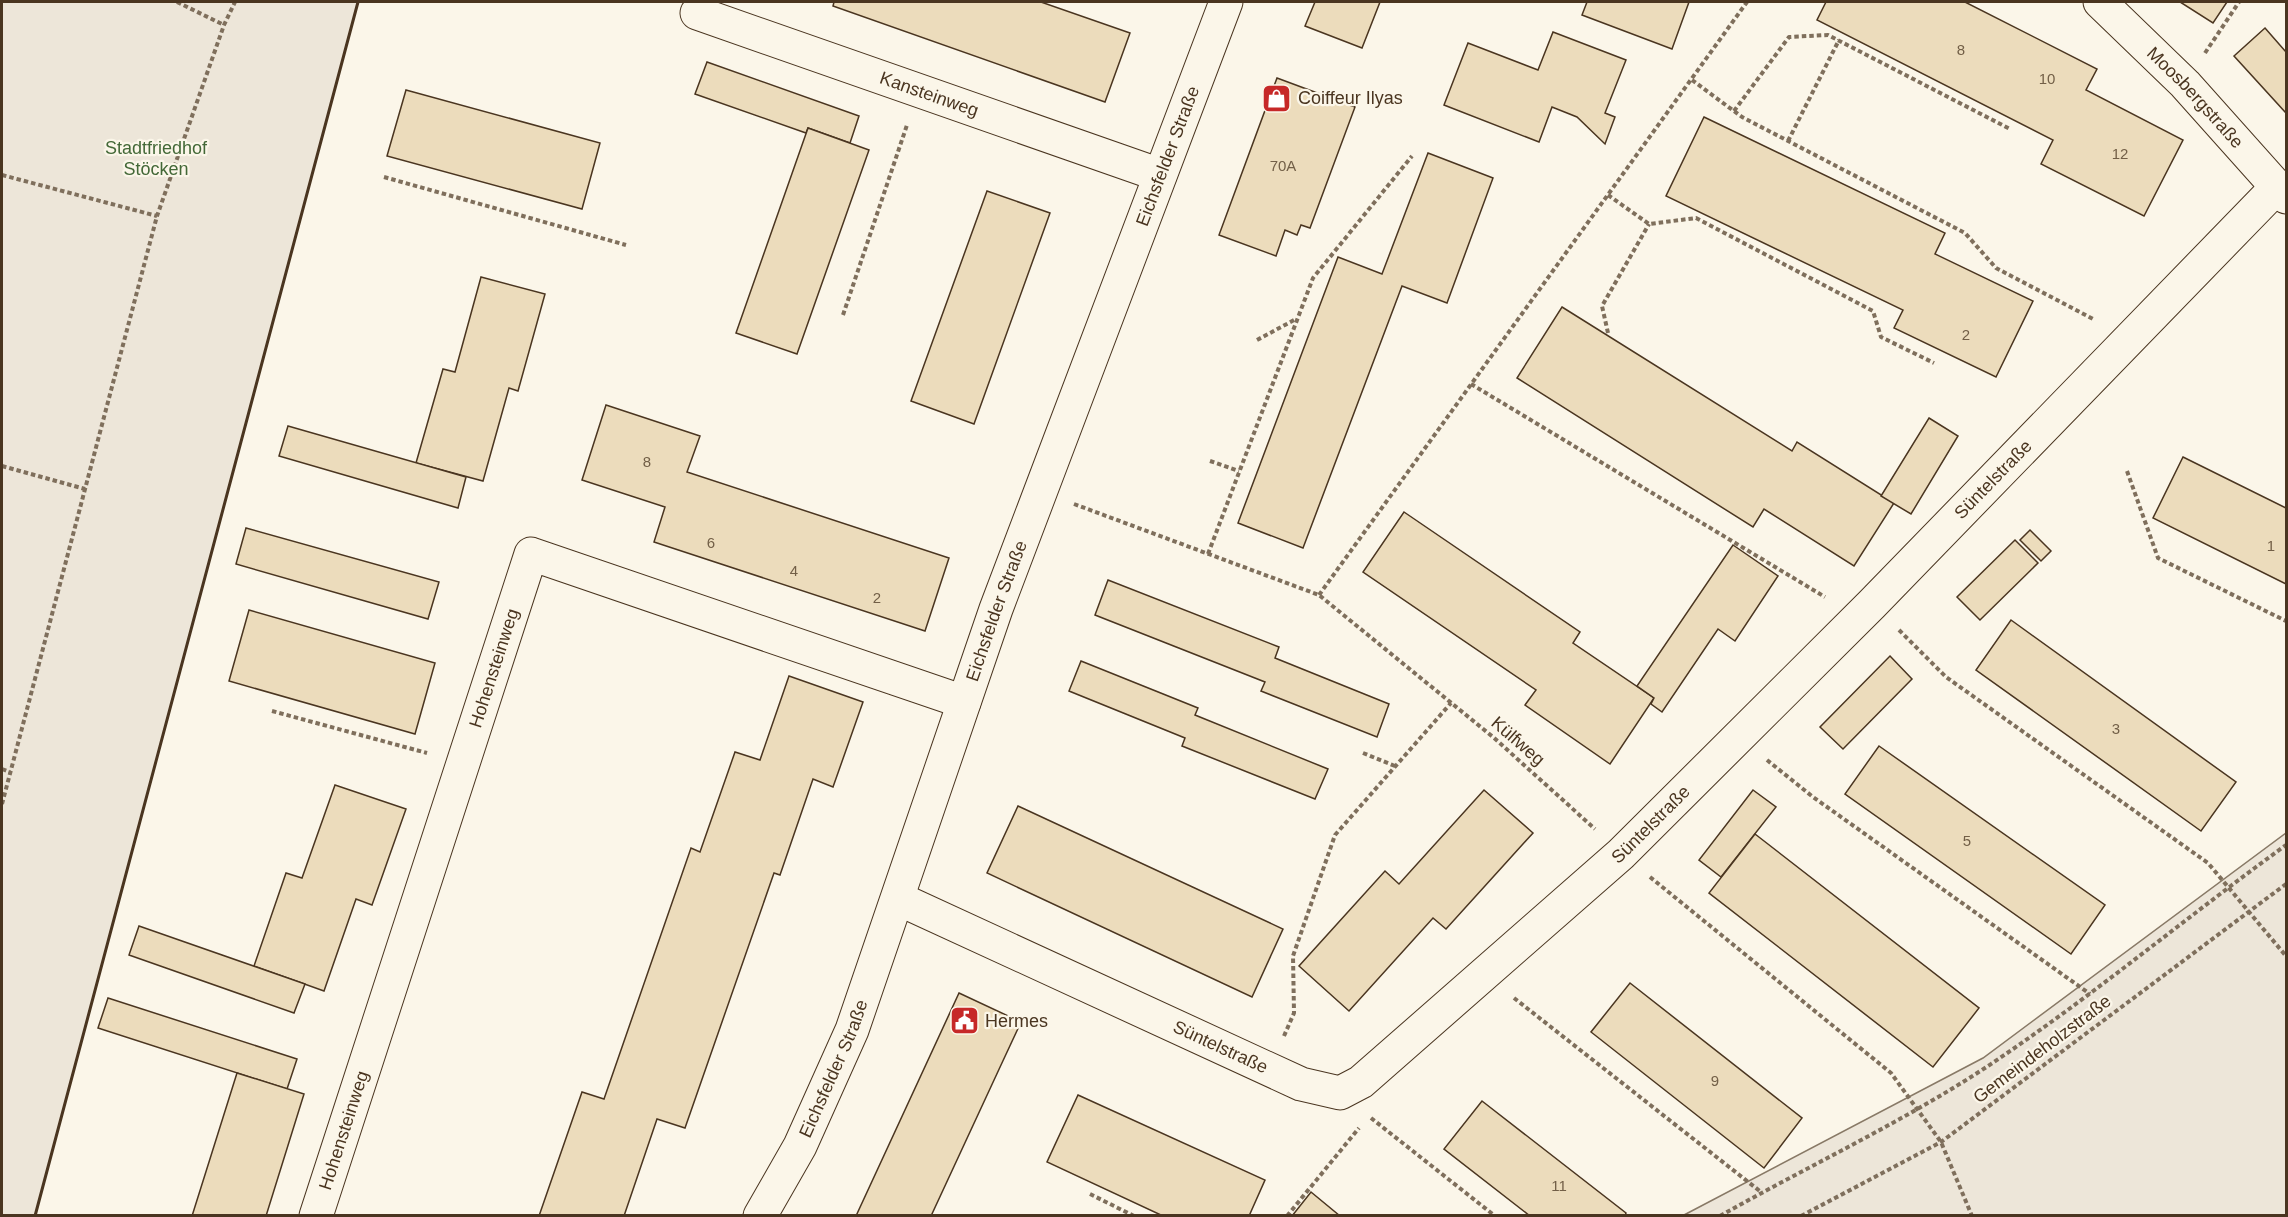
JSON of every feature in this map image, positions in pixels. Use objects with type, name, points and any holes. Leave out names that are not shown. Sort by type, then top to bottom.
[{"type":"street","name":"Eichsfelder Straße","points":[[760,1215],[800,1146],[852,1030],[899,899],[964,702],[1040,492],[1227,2]]},
{"type":"street","name":"Moosbergstraße","points":[[2100,2],[2185,84],[2282,192]]},
{"type":"street","name":"Kansteinweg","points":[[698,13],[1160,175]]},
{"type":"street","name":"Süntelstraße","points":[[899,899],[1301,1084],[1340,1093],[1360,1082],[1621,854],[1872,604],[2131,338],[2282,192]]},
{"type":"street","name":"Hohensteinweg","points":[[316,1215],[531,555],[964,702]]},
{"type":"path","points":[[177,2],[224,25]]},
{"type":"path","points":[[2,804],[157,216],[224,25],[235,2]]},
{"type":"path","points":[[1319,595],[1747,2]]},
{"type":"path","points":[[2185,84],[2239,2]]},
{"type":"path","points":[[1734,111],[1789,37],[1828,35],[2010,129]]},
{"type":"path","points":[[1788,141],[1839,40]]},
{"type":"path","points":[[1692,80],[1734,111],[1965,233],[1995,268],[2131,338]]},
{"type":"path","points":[[843,315],[919,91]]},
{"type":"path","points":[[1208,554],[1312,278],[1412,156]]},
{"type":"path","points":[[2,175],[157,216]]},
{"type":"path","points":[[384,177],[626,245]]},
{"type":"path","points":[[1608,195],[1649,224],[1696,218],[1873,310],[1881,337],[1934,363]]},
{"type":"path","points":[[1608,333],[1602,306],[1649,224]]},
{"type":"path","points":[[1257,340],[1297,318]]},
{"type":"path","points":[[1471,384],[1831,601],[1872,604],[1946,677],[2208,863],[2286,956]]},
{"type":"path","points":[[1210,461],[1239,471]]},
{"type":"path","points":[[2,466],[85,489]]},
{"type":"path","points":[[2127,471],[2158,558],[2286,621]]},
{"type":"path","name":"Külfweg","points":[[1040,492],[1319,595],[1571,805],[1621,854],[1891,1073],[1941,1142],[1971,1215]]},
{"type":"path","points":[[1268,1068],[1294,1013],[1293,957],[1335,835],[1451,703]]},
{"type":"path","points":[[272,711],[464,763]]},
{"type":"path","points":[[1738,737],[1812,797],[2090,994]]},
{"type":"path","points":[[1363,753],[1395,766]]},
{"type":"path","points":[[2,769],[10,772]]},
{"type":"path","points":[[1720,1215],[1918,1108],[1993,1063],[2090,994],[2286,845]]},
{"type":"path","name":"Gemeindeholzstraße","points":[[1801,1215],[1941,1142],[2286,884]]},
{"type":"path","points":[[1485,974],[1540,1020],[1761,1192]]},
{"type":"path","points":[[1340,1093],[1495,1215]]},
{"type":"path","points":[[1287,1215],[1368,1116]]},
{"type":"path","points":[[1090,1194],[1134,1215]]},
{"type":"green space","name":"Stadtfriedhof Stöcken","points":[[2,2],[358,2],[35,1216],[2,1215]]},
{"type":"green space","points":[[2286,833],[2286,1215],[1684,1215],[1983,1058]]},
{"type":"building","points":[[834,2],[1041,2],[1130,33],[1105,102],[833,6]]},
{"type":"building","points":[[1315,2],[1380,2],[1362,48],[1305,26]]},
{"type":"building","points":[[1587,2],[1689,2],[1672,49],[1582,15]]},
{"type":"building","points":[[1826,2],[1965,2],[2097,69],[2086,90],[2183,140],[2144,216],[2041,164],[2053,140],[1817,20]]},
{"type":"building","points":[[2180,2],[2227,2],[2213,23]]},
{"type":"building","points":[[2265,28],[2286,52],[2286,113],[2234,56]]},
{"type":"building","points":[[1553,32],[1626,60],[1605,113],[1615,117],[1605,144],[1577,117],[1552,107],[1539,142],[1444,105],[1468,43],[1538,70]]},
{"type":"building","points":[[707,62],[859,116],[850,143],[808,128],[806,133],[695,94]]},
{"type":"building","points":[[1277,78],[1355,107],[1310,228],[1301,225],[1297,235],[1285,230],[1276,256],[1219,235]]},
{"type":"building","points":[[406,90],[600,143],[582,209],[387,156]]},
{"type":"building","points":[[1704,117],[1945,233],[1935,254],[2033,301],[1996,377],[1894,328],[1903,310],[1666,196]]},
{"type":"building","points":[[808,128],[869,150],[797,354],[736,333]]},
{"type":"building","points":[[1428,153],[1493,178],[1447,303],[1402,286],[1303,548],[1238,523],[1338,257],[1382,274]]},
{"type":"building","points":[[987,191],[1050,213],[974,424],[911,401]]},
{"type":"building","points":[[481,277],[545,294],[518,391],[509,388],[483,481],[416,463],[443,369],[455,372]]},
{"type":"building","points":[[1562,307],[1792,451],[1797,442],[1894,503],[1854,566],[1764,509],[1753,527],[1517,378]]},
{"type":"building","points":[[606,405],[700,436],[687,472],[949,558],[925,631],[654,542],[665,507],[582,480]]},
{"type":"building","points":[[1929,418],[1958,436],[1911,514],[1881,496]]},
{"type":"building","points":[[288,426],[466,477],[458,508],[279,456]]},
{"type":"building","points":[[2183,457],[2286,508],[2286,584],[2153,518]]},
{"type":"building","points":[[1404,512],[1580,632],[1573,643],[1654,698],[1610,764],[1525,705],[1536,690],[1363,572]]},
{"type":"building","points":[[246,528],[439,582],[428,619],[236,564]]},
{"type":"building","points":[[2030,530],[2051,551],[2041,561],[2020,540]]},
{"type":"building","points":[[2015,540],[2038,563],[1980,620],[1957,597]]},
{"type":"building","points":[[1733,545],[1778,576],[1735,641],[1718,629],[1662,712],[1651,704],[1654,698],[1637,686]]},
{"type":"building","points":[[1108,580],[1279,647],[1275,658],[1389,704],[1377,737],[1261,691],[1265,682],[1095,615]]},
{"type":"building","points":[[249,610],[435,663],[415,734],[229,681]]},
{"type":"building","points":[[2011,620],[2236,782],[2201,831],[1976,670]]},
{"type":"building","points":[[1890,656],[1912,679],[1843,749],[1820,727]]},
{"type":"building","points":[[1081,661],[1198,708],[1195,715],[1328,769],[1315,799],[1182,746],[1185,738],[1069,691]]},
{"type":"building","points":[[789,676],[863,702],[833,787],[813,779],[780,875],[774,873],[685,1128],[657,1119],[624,1216],[539,1216],[582,1092],[604,1099],[691,848],[700,852],[735,752],[760,760]]},
{"type":"building","points":[[1879,746],[2105,905],[2071,954],[1845,794]]},
{"type":"building","points":[[335,785],[406,809],[372,905],[356,899],[324,991],[254,966],[286,873],[302,878]]},
{"type":"building","points":[[1484,790],[1533,833],[1446,929],[1433,918],[1349,1011],[1299,966],[1385,871],[1399,884]]},
{"type":"building","points":[[1753,790],[1776,807],[1721,877],[1699,860]]},
{"type":"building","points":[[1018,806],[1283,929],[1252,997],[987,873]]},
{"type":"building","points":[[1755,834],[1979,1008],[1933,1067],[1709,893]]},
{"type":"building","points":[[139,926],[305,984],[294,1013],[129,955]]},
{"type":"building","points":[[1630,983],[1802,1118],[1764,1168],[1591,1032]]},
{"type":"building","points":[[959,993],[1021,1022],[931,1216],[856,1216]]},
{"type":"building","points":[[108,998],[297,1059],[287,1089],[98,1028]]},
{"type":"building","points":[[237,1073],[304,1094],[266,1216],[192,1216]]},
{"type":"building","points":[[1078,1095],[1265,1180],[1249,1216],[1163,1216],[1047,1162]]},
{"type":"building","points":[[1482,1101],[1626,1213],[1625,1216],[1530,1216],[1444,1149]]},
{"type":"building","points":[[1311,1192],[1340,1216],[1292,1216]]},
{"type":"wall","points":[[35,1216],[358,2]]},
{"type":"place","name":"Coiffeur Ilyas","points":[[1277,98]]},
{"type":"place","name":"Hermes","points":[[964,1021]]}]
